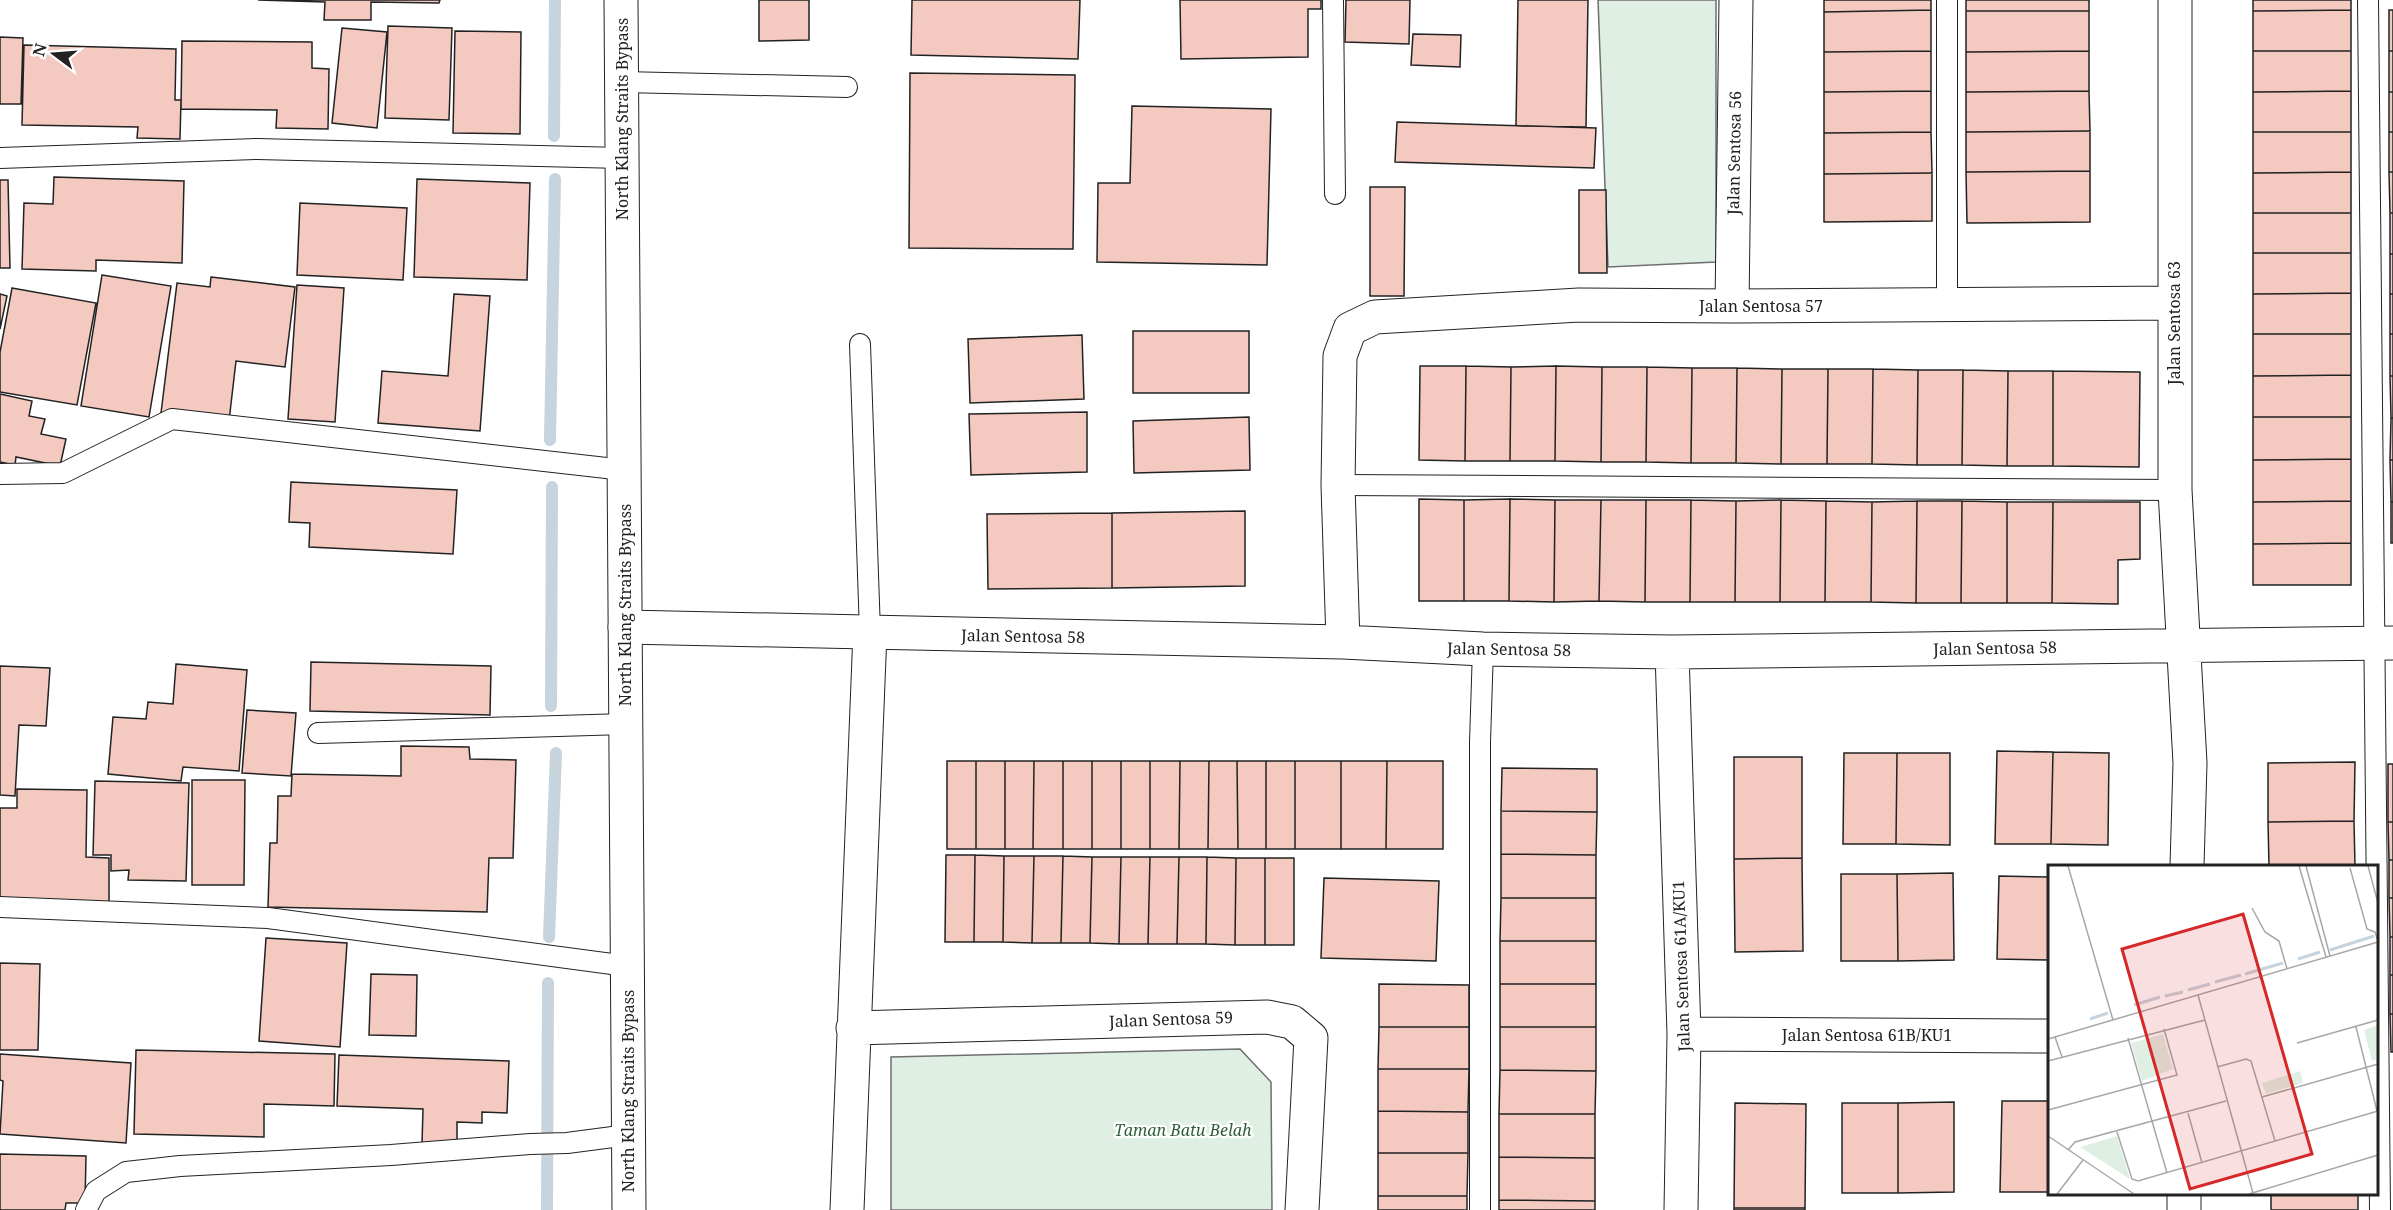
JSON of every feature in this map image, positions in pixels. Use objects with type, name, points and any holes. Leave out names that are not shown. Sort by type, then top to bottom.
[{"type":"main road","name":"North Klang Straits Bypass","points":[[621,0],[628,1210]]},
{"type":"main road","name":"Jalan Sentosa 56","points":[[1732,306],[1736,0]]},
{"type":"main road","name":"Jalan Sentosa 63","points":[[2175,0],[2175,490],[2190,763],[2187,865]]},
{"type":"main road","name":"Jalan Sentosa 57","points":[[1338,485],[1340,356],[1350,329],[1375,317],[1579,305],[2174,303]]},
{"type":"main road","points":[[1338,485],[1343,642]]},
{"type":"main road","name":"Jalan Sentosa 58","points":[[625,627],[1343,642],[1483,649],[1672,652],[2384,643]]},
{"type":"main road","points":[[847,1210],[870,632]]},
{"type":"main road","name":"Jalan Sentosa 61A/KU1","points":[[1672,652],[1684,1034],[1681,1210]]},
{"type":"main road","name":"Jalan Sentosa 59","points":[[853,1028],[1267,1017],[1292,1022],[1311,1038],[1302,1210]]},
{"type":"main road","name":"Jalan Sentosa 61B/KU1","points":[[1684,1034],[2048,1036]]},
{"type":"lane","points":[[1333,0],[1335,194]]},
{"type":"lane","points":[[1947,0],[1947,305]]},
{"type":"lane","points":[[2368,0],[2384,643],[2380,1210]]},
{"type":"lane","points":[[622,81],[848,87]]},
{"type":"lane","points":[[0,158],[257,149],[622,158]]},
{"type":"lane","points":[[860,344],[870,632]]},
{"type":"lane","points":[[0,474],[63,473],[172,419],[624,470]]},
{"type":"lane","points":[[1338,485],[2175,490]]},
{"type":"lane","points":[[1480,1210],[1480,742],[1483,649]]},
{"type":"lane","points":[[318,733],[625,724]]},
{"type":"lane","points":[[0,907],[268,918],[627,966]]},
{"type":"lane","points":[[86,1210],[96,1191],[126,1172],[180,1166],[567,1143],[628,1135]]},
{"type":"green space","points":[[1598,0],[1716,0],[1716,262],[1608,267]]},
{"type":"green space","name":"Taman Batu Belah","points":[[1240,1049],[1271,1082],[1272,1210],[891,1210],[891,1057]]},
{"type":"building","points":[[258,0],[440,0],[439,3],[371,2],[371,20],[324,20],[325,2]]},
{"type":"building","points":[[759,0],[809,0],[809,40],[759,41]]},
{"type":"building","points":[[912,0],[1080,0],[1078,59],[911,55]]},
{"type":"building","points":[[1180,0],[1321,0],[1321,9],[1308,9],[1308,57],[1181,59]]},
{"type":"building","points":[[1346,0],[1410,0],[1409,44],[1345,42]]},
{"type":"building","points":[[1518,0],[1588,0],[1586,127],[1516,126]]},
{"type":"building","points":[[1824,0],[1931,0],[1931,10],[1824,12]]},
{"type":"building","points":[[1966,0],[2089,0],[2089,11],[1966,11]]},
{"type":"building","points":[[2253,0],[2351,0],[2351,10],[2253,11]]},
{"type":"building","points":[[1931,10],[1931,51],[1824,52],[1824,12]]},
{"type":"building","points":[[2351,10],[2351,51],[2253,51],[2253,11]]},
{"type":"building","points":[[2389,10],[2393,10],[2393,51],[2389,51]]},
{"type":"building","points":[[1966,11],[2089,11],[2089,51],[1966,52]]},
{"type":"building","points":[[388,26],[452,28],[449,120],[385,118]]},
{"type":"building","points":[[342,28],[387,32],[377,128],[332,123]]},
{"type":"building","points":[[455,31],[521,32],[520,134],[453,133]]},
{"type":"building","points":[[1413,34],[1461,35],[1460,67],[1411,65]]},
{"type":"building","points":[[0,37],[23,38],[21,104],[0,104]]},
{"type":"building","points":[[182,41],[312,42],[312,68],[329,69],[328,129],[276,128],[277,110],[181,109]]},
{"type":"building","points":[[24,45],[176,49],[175,100],[181,100],[180,139],[137,138],[138,127],[22,125]]},
{"type":"building","points":[[1931,51],[1931,91],[1824,92],[1824,52]]},
{"type":"building","points":[[2089,51],[2089,91],[1966,92],[1966,52]]},
{"type":"building","points":[[2253,51],[2351,51],[2351,91],[2253,92]]},
{"type":"building","points":[[2389,51],[2393,51],[2393,92],[2389,92]]},
{"type":"building","points":[[910,73],[1075,75],[1073,249],[909,248]]},
{"type":"building","points":[[1931,91],[1931,132],[1824,133],[1824,92]]},
{"type":"building","points":[[2089,91],[2090,131],[1966,132],[1966,92]]},
{"type":"building","points":[[2351,91],[2351,132],[2253,132],[2253,92]]},
{"type":"building","points":[[2389,92],[2393,92],[2393,132],[2389,132]]},
{"type":"building","points":[[1132,106],[1271,109],[1267,265],[1097,262],[1098,183],[1130,183]]},
{"type":"building","points":[[1397,122],[1596,128],[1594,168],[1395,162]]},
{"type":"building","points":[[2090,131],[2090,171],[1966,172],[1966,132]]},
{"type":"building","points":[[1931,132],[1932,173],[1824,174],[1824,133]]},
{"type":"building","points":[[2253,132],[2351,132],[2351,172],[2253,173]]},
{"type":"building","points":[[2389,132],[2393,132],[2393,172],[2389,172]]},
{"type":"building","points":[[2090,171],[2090,222],[1967,223],[1966,172]]},
{"type":"building","points":[[2351,172],[2351,213],[2253,213],[2253,173]]},
{"type":"building","points":[[2389,172],[2393,172],[2393,213],[2390,213]]},
{"type":"building","points":[[1932,173],[1932,221],[1824,222],[1824,174]]},
{"type":"building","points":[[54,177],[184,181],[182,263],[96,260],[96,271],[22,269],[24,203],[53,204]]},
{"type":"building","points":[[417,179],[530,183],[527,280],[414,277]]},
{"type":"building","points":[[0,180],[8,180],[10,268],[0,268]]},
{"type":"building","points":[[1370,187],[1405,187],[1404,296],[1370,296]]},
{"type":"building","points":[[1579,190],[1606,190],[1607,273],[1579,273]]},
{"type":"building","points":[[300,203],[407,208],[403,280],[297,275]]},
{"type":"building","points":[[2253,213],[2351,213],[2351,253],[2253,253]]},
{"type":"building","points":[[2390,213],[2393,213],[2393,254],[2390,254]]},
{"type":"building","points":[[2253,253],[2351,253],[2351,293],[2253,294]]},
{"type":"building","points":[[2390,254],[2393,254],[2393,294],[2390,294]]},
{"type":"building","points":[[102,275],[171,286],[149,417],[81,406]]},
{"type":"building","points":[[211,277],[295,287],[285,367],[236,361],[229,421],[161,413],[177,283],[210,287]]},
{"type":"building","points":[[297,285],[344,288],[335,422],[288,419]]},
{"type":"building","points":[[12,288],[96,303],[77,405],[0,392],[0,352]]},
{"type":"building","points":[[2351,293],[2351,334],[2253,334],[2253,294]]},
{"type":"building","points":[[0,294],[7,296],[0,329]]},
{"type":"building","points":[[454,294],[490,296],[480,431],[378,423],[382,371],[448,376]]},
{"type":"building","points":[[2390,294],[2393,294],[2393,334],[2390,334]]},
{"type":"building","points":[[1133,331],[1249,331],[1249,393],[1133,393]]},
{"type":"building","points":[[2253,334],[2351,334],[2351,375],[2253,376]]},
{"type":"building","points":[[2390,334],[2393,334],[2393,376],[2390,376]]},
{"type":"building","points":[[1082,335],[1084,399],[970,403],[968,339]]},
{"type":"building","points":[[1420,366],[1466,366],[1465,461],[1419,460]]},
{"type":"building","points":[[1466,366],[1511,367],[1510,461],[1465,461]]},
{"type":"building","points":[[1556,366],[1602,367],[1601,462],[1555,461]]},
{"type":"building","points":[[1556,366],[1555,461],[1510,461],[1511,367]]},
{"type":"building","points":[[1602,367],[1647,367],[1646,462],[1601,462]]},
{"type":"building","points":[[1647,367],[1692,368],[1691,463],[1646,462]]},
{"type":"building","points":[[1692,368],[1737,368],[1736,463],[1691,463]]},
{"type":"building","points":[[1737,368],[1782,369],[1781,464],[1736,463]]},
{"type":"building","points":[[1782,369],[1828,369],[1827,464],[1781,464]]},
{"type":"building","points":[[1828,369],[1873,369],[1872,464],[1827,464]]},
{"type":"building","points":[[1873,369],[1918,370],[1917,465],[1872,464]]},
{"type":"building","points":[[1918,370],[1963,370],[1962,465],[1917,465]]},
{"type":"building","points":[[1963,370],[2008,371],[2007,466],[1962,465]]},
{"type":"building","points":[[2008,371],[2053,371],[2053,466],[2007,466]]},
{"type":"building","points":[[2053,371],[2140,372],[2139,467],[2053,466]]},
{"type":"building","points":[[2351,375],[2351,417],[2253,417],[2253,376]]},
{"type":"building","points":[[2390,376],[2393,376],[2393,418],[2391,418]]},
{"type":"building","points":[[0,394],[32,401],[29,416],[45,419],[41,434],[66,439],[60,466],[16,457],[15,465],[0,462]]},
{"type":"building","points":[[1087,412],[1087,472],[971,475],[969,414]]},
{"type":"building","points":[[1249,417],[1250,470],[1134,473],[1133,421]]},
{"type":"building","points":[[2253,417],[2351,417],[2351,459],[2253,460]]},
{"type":"building","points":[[2391,418],[2393,418],[2393,460],[2390,460]]},
{"type":"building","points":[[2351,459],[2351,501],[2253,502],[2253,460]]},
{"type":"building","points":[[2390,460],[2393,460],[2393,502],[2391,502]]},
{"type":"building","points":[[291,482],[457,490],[453,554],[309,547],[310,523],[289,522]]},
{"type":"building","points":[[1419,499],[1464,500],[1464,601],[1419,601]]},
{"type":"building","points":[[1510,499],[1555,500],[1554,602],[1509,601]]},
{"type":"building","points":[[1510,499],[1509,601],[1464,601],[1464,500]]},
{"type":"building","points":[[1555,500],[1601,500],[1599,601],[1554,602]]},
{"type":"building","points":[[1601,500],[1646,500],[1645,602],[1599,601]]},
{"type":"building","points":[[1646,500],[1691,500],[1690,602],[1645,602]]},
{"type":"building","points":[[1691,500],[1736,501],[1735,602],[1690,602]]},
{"type":"building","points":[[1781,500],[1826,501],[1825,602],[1780,602]]},
{"type":"building","points":[[1781,500],[1780,602],[1735,602],[1736,501]]},
{"type":"building","points":[[1826,501],[1872,502],[1871,602],[1825,602]]},
{"type":"building","points":[[1917,501],[1962,501],[1961,603],[1916,603]]},
{"type":"building","points":[[1917,501],[1916,603],[1871,602],[1872,502]]},
{"type":"building","points":[[1962,501],[2007,502],[2007,603],[1961,603]]},
{"type":"building","points":[[2351,501],[2351,543],[2253,544],[2253,502]]},
{"type":"building","points":[[2007,502],[2053,502],[2052,603],[2007,603]]},
{"type":"building","points":[[2053,502],[2140,502],[2140,559],[2118,560],[2118,604],[2052,603]]},
{"type":"building","points":[[2391,502],[2393,502],[2393,543],[2391,543]]},
{"type":"building","points":[[1245,511],[1245,586],[1112,588],[1112,513]]},
{"type":"building","points":[[1112,513],[1112,588],[988,589],[987,514]]},
{"type":"building","points":[[2351,543],[2351,585],[2253,585],[2253,544]]},
{"type":"building","points":[[311,662],[491,666],[490,715],[310,711]]},
{"type":"building","points":[[176,664],[247,670],[239,771],[183,767],[181,781],[108,774],[113,717],[146,719],[148,702],[173,704]]},
{"type":"building","points":[[0,666],[50,668],[46,726],[19,725],[15,796],[0,795]]},
{"type":"building","points":[[247,710],[296,713],[291,776],[242,773]]},
{"type":"building","points":[[401,746],[469,747],[470,759],[516,760],[513,858],[489,858],[487,912],[268,907],[270,843],[277,843],[278,796],[291,796],[292,774],[401,776]]},
{"type":"building","points":[[1997,751],[2053,752],[2051,844],[1995,844]]},
{"type":"building","points":[[2053,752],[2109,753],[2108,845],[2051,844]]},
{"type":"building","points":[[1844,753],[1897,753],[1896,844],[1843,844]]},
{"type":"building","points":[[1897,753],[1950,753],[1950,845],[1896,844]]},
{"type":"building","points":[[1734,757],[1802,757],[1802,858],[1734,859]]},
{"type":"building","points":[[947,761],[976,761],[976,849],[947,849]]},
{"type":"building","points":[[976,761],[1005,761],[1005,849],[976,849]]},
{"type":"building","points":[[1005,761],[1034,761],[1033,849],[1005,849]]},
{"type":"building","points":[[1034,761],[1063,761],[1063,849],[1033,849]]},
{"type":"building","points":[[1063,761],[1092,761],[1092,849],[1063,849]]},
{"type":"building","points":[[1092,761],[1121,761],[1121,849],[1092,849]]},
{"type":"building","points":[[1121,761],[1150,761],[1150,849],[1121,849]]},
{"type":"building","points":[[1150,761],[1180,761],[1179,849],[1150,849]]},
{"type":"building","points":[[1180,761],[1209,761],[1208,849],[1179,849]]},
{"type":"building","points":[[1209,761],[1237,761],[1238,849],[1208,849]]},
{"type":"building","points":[[1237,761],[1266,761],[1266,849],[1238,849]]},
{"type":"building","points":[[1266,761],[1295,761],[1295,849],[1266,849]]},
{"type":"building","points":[[1295,761],[1341,761],[1341,849],[1295,849]]},
{"type":"building","points":[[1341,761],[1387,761],[1386,849],[1341,849]]},
{"type":"building","points":[[1387,761],[1443,761],[1443,849],[1386,849]]},
{"type":"building","points":[[2355,762],[2354,821],[2268,822],[2268,763]]},
{"type":"building","points":[[2388,764],[2393,764],[2393,822],[2388,822]]},
{"type":"building","points":[[1502,768],[1597,769],[1597,812],[1501,811]]},
{"type":"building","points":[[192,780],[245,780],[244,885],[192,885]]},
{"type":"building","points":[[95,781],[189,783],[186,881],[128,880],[129,870],[111,871],[111,855],[93,855]]},
{"type":"building","points":[[17,789],[87,790],[86,857],[109,858],[109,903],[0,902],[0,808],[17,808]]},
{"type":"building","points":[[1501,811],[1597,812],[1596,855],[1501,854]]},
{"type":"building","points":[[2354,821],[2355,865],[2269,865],[2268,822]]},
{"type":"building","points":[[2388,822],[2393,822],[2393,860],[2389,860]]},
{"type":"building","points":[[1501,854],[1596,855],[1596,898],[1501,898]]},
{"type":"building","points":[[946,855],[975,855],[974,942],[945,942]]},
{"type":"building","points":[[975,855],[1004,856],[1003,942],[974,942]]},
{"type":"building","points":[[1004,856],[1034,856],[1032,943],[1003,942]]},
{"type":"building","points":[[1034,856],[1063,856],[1061,943],[1032,943]]},
{"type":"building","points":[[1063,856],[1092,857],[1090,943],[1061,943]]},
{"type":"building","points":[[1092,857],[1121,857],[1119,944],[1090,943]]},
{"type":"building","points":[[1121,857],[1150,857],[1148,944],[1119,944]]},
{"type":"building","points":[[1150,857],[1179,857],[1177,944],[1148,944]]},
{"type":"building","points":[[1179,857],[1207,857],[1206,944],[1177,944]]},
{"type":"building","points":[[1207,857],[1236,858],[1235,945],[1206,944]]},
{"type":"building","points":[[1236,858],[1265,858],[1265,945],[1235,945]]},
{"type":"building","points":[[1265,858],[1294,858],[1294,945],[1265,945]]},
{"type":"building","points":[[1802,858],[1803,951],[1735,952],[1734,859]]},
{"type":"building","points":[[2389,860],[2393,860],[2393,898],[2389,898]]},
{"type":"building","points":[[1953,873],[1954,960],[1898,961],[1897,874]]},
{"type":"building","points":[[1841,874],[1897,874],[1898,961],[1841,961]]},
{"type":"building","points":[[1999,876],[2048,877],[2048,960],[1997,959]]},
{"type":"building","points":[[1324,878],[1439,881],[1436,961],[1321,958]]},
{"type":"building","points":[[1501,898],[1596,898],[1596,941],[1500,941]]},
{"type":"building","points":[[2389,898],[2393,898],[2393,937],[2390,937]]},
{"type":"building","points":[[2390,937],[2393,937],[2393,975],[2390,975]]},
{"type":"building","points":[[266,938],[347,943],[340,1047],[259,1041]]},
{"type":"building","points":[[1500,941],[1596,941],[1596,984],[1500,984]]},
{"type":"building","points":[[0,963],[40,964],[38,1050],[0,1050]]},
{"type":"building","points":[[371,974],[417,975],[416,1036],[369,1035]]},
{"type":"building","points":[[2390,975],[2393,975],[2393,1014],[2390,1014]]},
{"type":"building","points":[[1379,984],[1469,985],[1469,1027],[1379,1027]]},
{"type":"building","points":[[1500,984],[1596,984],[1596,1027],[1500,1027]]},
{"type":"building","points":[[2390,1014],[2393,1014],[2393,1052],[2391,1052]]},
{"type":"building","points":[[1379,1027],[1469,1027],[1469,1069],[1378,1069]]},
{"type":"building","points":[[1500,1027],[1596,1027],[1596,1071],[1500,1070]]},
{"type":"building","points":[[136,1050],[335,1054],[334,1106],[264,1104],[264,1137],[134,1134]]},
{"type":"building","points":[[0,1054],[131,1063],[126,1143],[0,1134],[3,1081],[0,1080]]},
{"type":"building","points":[[339,1055],[509,1061],[507,1113],[482,1112],[482,1123],[457,1122],[457,1145],[422,1144],[423,1109],[337,1106]]},
{"type":"building","points":[[1378,1069],[1469,1069],[1468,1112],[1378,1111]]},
{"type":"building","points":[[1500,1070],[1596,1071],[1595,1114],[1499,1114]]},
{"type":"building","points":[[2002,1101],[2048,1101],[2048,1192],[2000,1192]]},
{"type":"building","points":[[1954,1102],[1954,1192],[1898,1193],[1898,1103]]},
{"type":"building","points":[[1735,1103],[1806,1104],[1805,1208],[1734,1208]]},
{"type":"building","points":[[1842,1103],[1898,1103],[1898,1193],[1842,1193]]},
{"type":"building","points":[[1378,1111],[1468,1112],[1468,1153],[1378,1153]]},
{"type":"building","points":[[1499,1114],[1595,1114],[1595,1158],[1499,1157]]},
{"type":"building","points":[[1378,1153],[1468,1153],[1467,1196],[1378,1196]]},
{"type":"building","points":[[0,1154],[86,1156],[85,1203],[66,1203],[65,1210],[0,1210]]},
{"type":"building","points":[[1499,1157],[1595,1158],[1595,1201],[1499,1200]]},
{"type":"building","points":[[2271,1195],[2358,1195],[2358,1210],[2271,1210]]},
{"type":"building","points":[[1378,1196],[1467,1196],[1467,1210],[1378,1210]]},
{"type":"building","points":[[1499,1200],[1595,1201],[1595,1210],[1499,1210]]},
{"type":"building","points":[[1734,1208],[1805,1208],[1805,1210],[1734,1210]]},
{"type":"waterway","points":[[554,136],[555,0]]},
{"type":"waterway","points":[[550,440],[555,179]]},
{"type":"waterway","points":[[551,706],[552,487]]},
{"type":"waterway","points":[[549,937],[556,753]]},
{"type":"waterway","points":[[547,1210],[548,983]]}]
